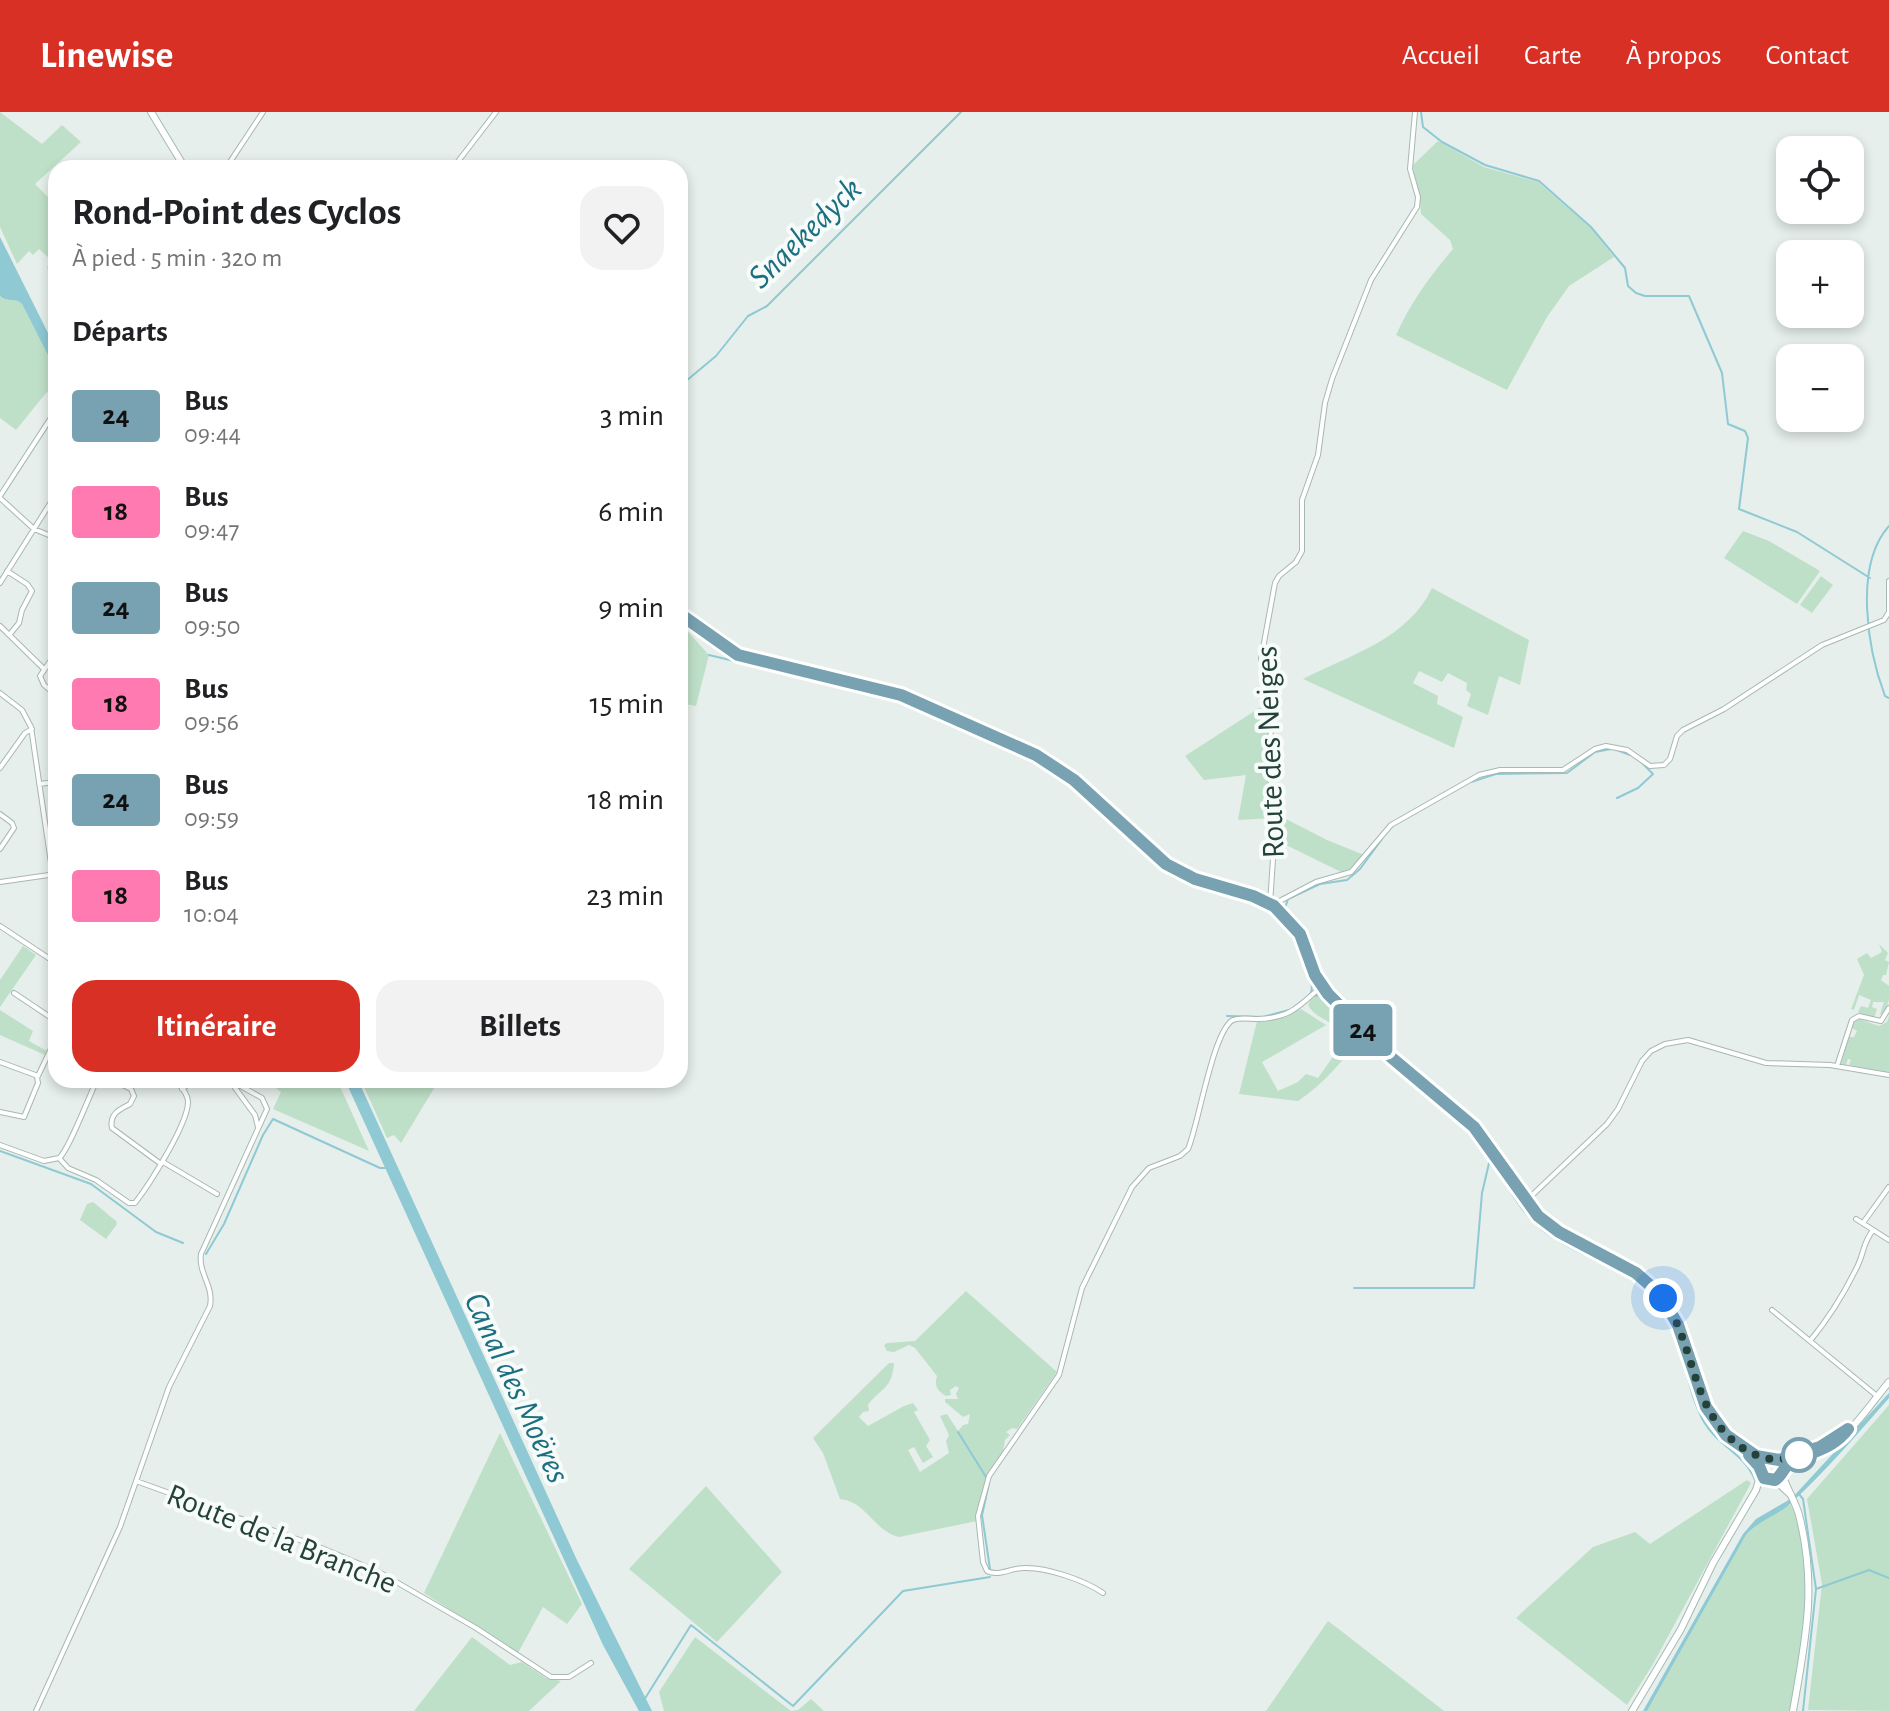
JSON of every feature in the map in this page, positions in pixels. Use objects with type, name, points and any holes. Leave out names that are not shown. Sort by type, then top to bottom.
[{"type":"main road","points":[[151,112],[180,160]]},
{"type":"main road","points":[[688,620],[738,655],[901,695],[1036,755],[1074,780],[1166,864],[1195,879],[1253,896],[1288,918],[1300,934],[1322,986],[1392,1058],[1474,1127],[1526,1201],[1552,1227],[1636,1273],[1660,1294],[1678,1325],[1707,1410],[1720,1430],[1755,1461],[1761,1471],[1791,1495]]},
{"type":"main road","points":[[1748,1504],[1792,1462],[1831,1445],[1889,1382]]},
{"type":"main road","points":[[1738,1445],[1756,1456],[1777,1460],[1820,1447],[1848,1429]]},
{"type":"main road","points":[[1632,1711],[1748,1504],[1768,1459]]},
{"type":"main road","points":[[1777,1460],[1796,1504],[1805,1547],[1810,1599],[1793,1711]]},
{"type":"street","points":[[231,160],[263,112]]},
{"type":"street","points":[[459,160],[496,112]]},
{"type":"street","name":"Route des Neiges","points":[[1271,905],[1275,825],[1268,752],[1274,710],[1261,668],[1261,649],[1275,583],[1296,562],[1302,551],[1302,500],[1318,455],[1325,403],[1334,375],[1371,280],[1418,205],[1418,194],[1410,172],[1415,112]]},
{"type":"street","points":[[48,422],[0,497],[34,529],[48,535]]},
{"type":"street","points":[[0,583],[48,507]]},
{"type":"street","points":[[7,571],[32,591],[19,623],[10,634]]},
{"type":"street","points":[[1271,905],[1316,882],[1349,874],[1391,825],[1476,776],[1500,770],[1563,770],[1595,749],[1606,746],[1627,750],[1650,766],[1662,766],[1670,759],[1676,738],[1683,730],[1724,709],[1814,649],[1882,621],[1888,614],[1889,581]]},
{"type":"street","points":[[0,626],[44,669]]},
{"type":"street","points":[[48,664],[41,681],[48,688]]},
{"type":"street","points":[[0,693],[24,712],[32,729],[48,839]]},
{"type":"street","points":[[0,768],[24,734],[32,729]]},
{"type":"street","points":[[39,784],[48,783]]},
{"type":"street","points":[[0,814],[14,828],[0,849]]},
{"type":"street","points":[[0,882],[48,876]]},
{"type":"street","points":[[1,928],[48,958]]},
{"type":"street","points":[[1103,1593],[1082,1581],[1031,1568],[994,1574],[987,1571],[983,1562],[978,1519],[987,1480],[1059,1375],[1082,1288],[1132,1187],[1149,1168],[1180,1156],[1190,1146],[1206,1079],[1228,1024],[1237,1019],[1270,1018],[1292,1012],[1322,986]]},
{"type":"street","points":[[14,993],[48,1016]]},
{"type":"street","points":[[1837,1066],[1854,1019],[1861,1016],[1880,1022],[1889,1008]]},
{"type":"street","points":[[1526,1201],[1607,1124],[1618,1109],[1640,1064],[1649,1053],[1661,1046],[1688,1040],[1766,1063],[1837,1066],[1889,1075]]},
{"type":"street","points":[[0,1062],[37,1077]]},
{"type":"street","points":[[37,1077],[48,1062]]},
{"type":"street","points":[[0,1112],[24,1117],[38,1083],[37,1077]]},
{"type":"street","points":[[0,1145],[44,1161],[59,1158],[68,1149],[76,1122],[93,1088]]},
{"type":"street","points":[[129,1088],[134,1097],[130,1104],[117,1110],[112,1128],[163,1163],[217,1194]]},
{"type":"street","points":[[236,1088],[257,1120],[257,1133]]},
{"type":"street","points":[[243,1088],[266,1102],[260,1109],[251,1109]]},
{"type":"street","points":[[59,1158],[68,1168],[96,1180],[132,1204],[163,1163],[187,1107],[188,1099],[182,1089]]},
{"type":"street","name":"Route de la Branche","points":[[36,1711],[117,1535],[169,1387],[211,1303],[211,1294],[201,1268],[202,1251],[267,1111],[266,1102]]},
{"type":"street","points":[[1863,1223],[1889,1187]]},
{"type":"street","points":[[1856,1219],[1889,1240]]},
{"type":"street","points":[[1810,1341],[1829,1317],[1858,1265],[1863,1243],[1873,1230]]},
{"type":"street","points":[[1772,1310],[1877,1396]]},
{"type":"street","name":"Route de la Branche","points":[[136,1481],[379,1572],[479,1630],[551,1677],[569,1677],[591,1663]]},
{"type":"green space","points":[[0,112],[42,144],[62,125],[81,142],[61,160],[48,160],[48,172],[35,184],[48,197],[48,257],[39,249],[33,255],[29,251],[17,264],[0,227]]},
{"type":"green space","points":[[1438,141],[1484,167],[1538,182],[1591,228],[1614,257],[1569,286],[1547,317],[1507,390],[1396,335],[1408,311],[1453,249],[1450,240],[1421,214],[1413,165]]},
{"type":"green space","points":[[0,296],[22,304],[48,355],[48,392],[16,430],[0,418]]},
{"type":"green space","points":[[1743,531],[1769,541],[1820,571],[1797,604],[1724,558]]},
{"type":"green space","points":[[1821,576],[1833,585],[1812,613],[1800,605]]},
{"type":"green space","points":[[1432,588],[1529,640],[1520,685],[1499,676],[1488,715],[1467,706],[1471,694],[1466,690],[1467,683],[1448,673],[1442,682],[1419,671],[1413,683],[1438,696],[1437,704],[1463,717],[1454,748],[1303,679],[1393,633],[1421,606]]},
{"type":"green space","points":[[688,632],[709,655],[696,706],[688,704]]},
{"type":"green space","points":[[1270,701],[1272,707],[1265,754],[1272,818],[1238,820],[1246,775],[1204,780],[1185,756]]},
{"type":"green space","points":[[1278,815],[1364,855],[1345,874],[1280,842]]},
{"type":"green space","points":[[1879,944],[1888,953],[1886,975],[1881,980],[1889,986],[1889,1000],[1884,1015],[1880,1014],[1884,1002],[1873,1002],[1872,1007],[1877,1009],[1874,1018],[1858,1012],[1861,1006],[1868,1008],[1871,1000],[1859,995],[1854,1010],[1851,1009],[1864,975],[1857,959],[1867,953],[1871,958],[1882,952]]},
{"type":"green space","points":[[23,946],[36,955],[0,1007],[0,980]]},
{"type":"green space","points":[[1319,995],[1362,1036],[1355,1045],[1325,1079],[1298,1101],[1239,1094],[1257,1021],[1282,1017],[1301,1009],[1326,1025],[1262,1062],[1278,1091],[1298,1082],[1306,1074],[1318,1078],[1342,1044],[1336,1029],[1308,1005],[1311,999]]},
{"type":"green space","points":[[0,1010],[33,1031],[29,1041],[47,1051],[45,1055],[0,1035]]},
{"type":"green space","points":[[1889,1016],[1889,1073],[1849,1065],[1851,1060],[1848,1059],[1846,1065],[1841,1064],[1849,1037],[1854,1037],[1857,1031],[1852,1028],[1855,1021],[1859,1019],[1879,1026],[1887,1022]]},
{"type":"green space","points":[[276,1088],[341,1088],[369,1151],[273,1109],[281,1092]]},
{"type":"green space","points":[[365,1088],[434,1088],[401,1143],[394,1135],[387,1138]]},
{"type":"green space","points":[[93,1202],[116,1221],[106,1239],[80,1220],[87,1204]]},
{"type":"green space","points":[[966,1291],[1057,1372],[1017,1429],[1006,1432],[1010,1435],[1005,1440],[1002,1457],[986,1484],[986,1503],[977,1521],[899,1537],[883,1529],[857,1505],[840,1499],[823,1453],[813,1438],[889,1363],[894,1363],[888,1383],[868,1405],[869,1411],[859,1417],[868,1426],[913,1403],[918,1410],[914,1412],[930,1440],[926,1446],[933,1457],[923,1463],[914,1447],[908,1450],[920,1472],[949,1453],[946,1441],[949,1435],[940,1416],[947,1414],[958,1431],[968,1424],[970,1414],[963,1417],[945,1402],[945,1399],[958,1399],[956,1394],[959,1388],[956,1386],[950,1390],[951,1395],[946,1396],[937,1388],[937,1376],[915,1348],[909,1345],[894,1352],[887,1351],[884,1345],[915,1341]]},
{"type":"green space","points":[[1889,1405],[1889,1711],[1808,1710],[1822,1584],[1807,1499]]},
{"type":"green space","points":[[500,1433],[582,1604],[567,1624],[543,1607],[518,1653],[424,1593]]},
{"type":"green space","points":[[1747,1480],[1751,1483],[1652,1666],[1627,1705],[1516,1618],[1593,1547],[1635,1532],[1650,1544]]},
{"type":"green space","points":[[706,1486],[782,1572],[717,1642],[629,1569]]},
{"type":"green space","points":[[1790,1504],[1802,1545],[1805,1587],[1803,1628],[1790,1711],[1647,1711],[1746,1535],[1758,1523]]},
{"type":"green space","points":[[1328,1621],[1340,1630],[1444,1711],[1266,1711]]},
{"type":"green space","points":[[472,1637],[510,1665],[522,1662],[546,1678],[561,1681],[529,1711],[414,1711]]},
{"type":"green space","points":[[695,1637],[791,1711],[664,1711],[659,1692]]},
{"type":"green space","points":[[811,1699],[824,1711],[791,1711],[798,1710]]},
{"type":"water","points":[[0,237],[48,333],[48,355],[22,304],[0,296]]},
{"type":"water","points":[[349,1088],[362,1088],[576,1558],[652,1711],[639,1711],[603,1645]]},
{"type":"water","points":[[1889,1393],[1889,1398],[1804,1491],[1746,1535],[1647,1711],[1643,1711],[1743,1534],[1756,1519],[1792,1498]]},
{"type":"waterway","name":"Snaekedyck","points":[[688,379],[716,356],[748,316],[767,306],[961,112]]},
{"type":"waterway","points":[[1421,112],[1423,127],[1442,142],[1485,165],[1539,181],[1591,227],[1625,268],[1628,286],[1636,293],[1645,296],[1689,296],[1722,373],[1728,424],[1745,431],[1748,438],[1739,509],[1797,532],[1870,578]]},
{"type":"waterway","points":[[1889,526],[1878,543],[1867,586],[1873,656],[1885,696],[1889,698]]},
{"type":"waterway","points":[[709,655],[905,702],[1038,762],[1078,789],[1145,853],[1173,874],[1189,883],[1257,903]]},
{"type":"waterway","points":[[1471,782],[1496,774],[1567,773],[1595,752],[1611,749]]},
{"type":"waterway","points":[[1617,750],[1630,755]]},
{"type":"waterway","points":[[1617,798],[1638,788],[1653,774],[1639,760]]},
{"type":"waterway","points":[[1382,839],[1360,869],[1347,880],[1320,884],[1288,899],[1285,908],[1306,936],[1332,992],[1392,1051],[1471,1118],[1489,1137],[1528,1193]]},
{"type":"waterway","points":[[1280,919],[1308,967],[1312,987],[1310,995]]},
{"type":"waterway","points":[[1314,996],[1319,995],[1390,1064],[1469,1131],[1486,1155]]},
{"type":"waterway","points":[[1227,1016],[1263,1017],[1289,1010]]},
{"type":"waterway","name":"Snaekedyck","points":[[206,1254],[224,1224],[273,1119],[385,1168]]},
{"type":"waterway","name":"Snaekedyck","points":[[0,1151],[91,1184],[156,1232],[183,1243]]},
{"type":"waterway","points":[[1490,1159],[1521,1207],[1545,1232],[1629,1278],[1654,1298],[1672,1326],[1704,1422],[1716,1438],[1745,1463],[1755,1480]]},
{"type":"waterway","points":[[1354,1288],[1474,1288],[1482,1193],[1490,1159]]},
{"type":"waterway","points":[[1533,1201],[1542,1213],[1587,1240]]},
{"type":"waterway","points":[[958,1432],[986,1477]]},
{"type":"waterway","points":[[989,1483],[982,1515],[990,1569]]},
{"type":"waterway","points":[[1798,1493],[1803,1499],[1816,1589],[1803,1711]]},
{"type":"waterway","points":[[1816,1589],[1869,1570],[1889,1578]]},
{"type":"waterway","points":[[644,1700],[691,1625],[793,1706],[903,1591],[990,1577]]},
{"type":"bus line","name":"24","points":[[688,620],[738,655],[901,695],[1036,755],[1074,780],[1166,864],[1195,879],[1259,898],[1279,910],[1300,934],[1315,975],[1328,994],[1392,1058],[1474,1127],[1538,1216],[1559,1232],[1636,1273],[1660,1294],[1678,1325],[1706,1407],[1713,1421],[1726,1435],[1756,1456],[1779,1460],[1820,1447],[1848,1429],[1829,1447],[1787,1465],[1775,1480],[1764,1478],[1749,1455]]},
{"type":"route","points":[[1663,1298],[1680,1329],[1706,1407],[1720,1430],[1761,1458],[1779,1460],[1799,1455]]},
{"type":"water label","name":"Canal des Moëres","points":[[518,1387]]}]
